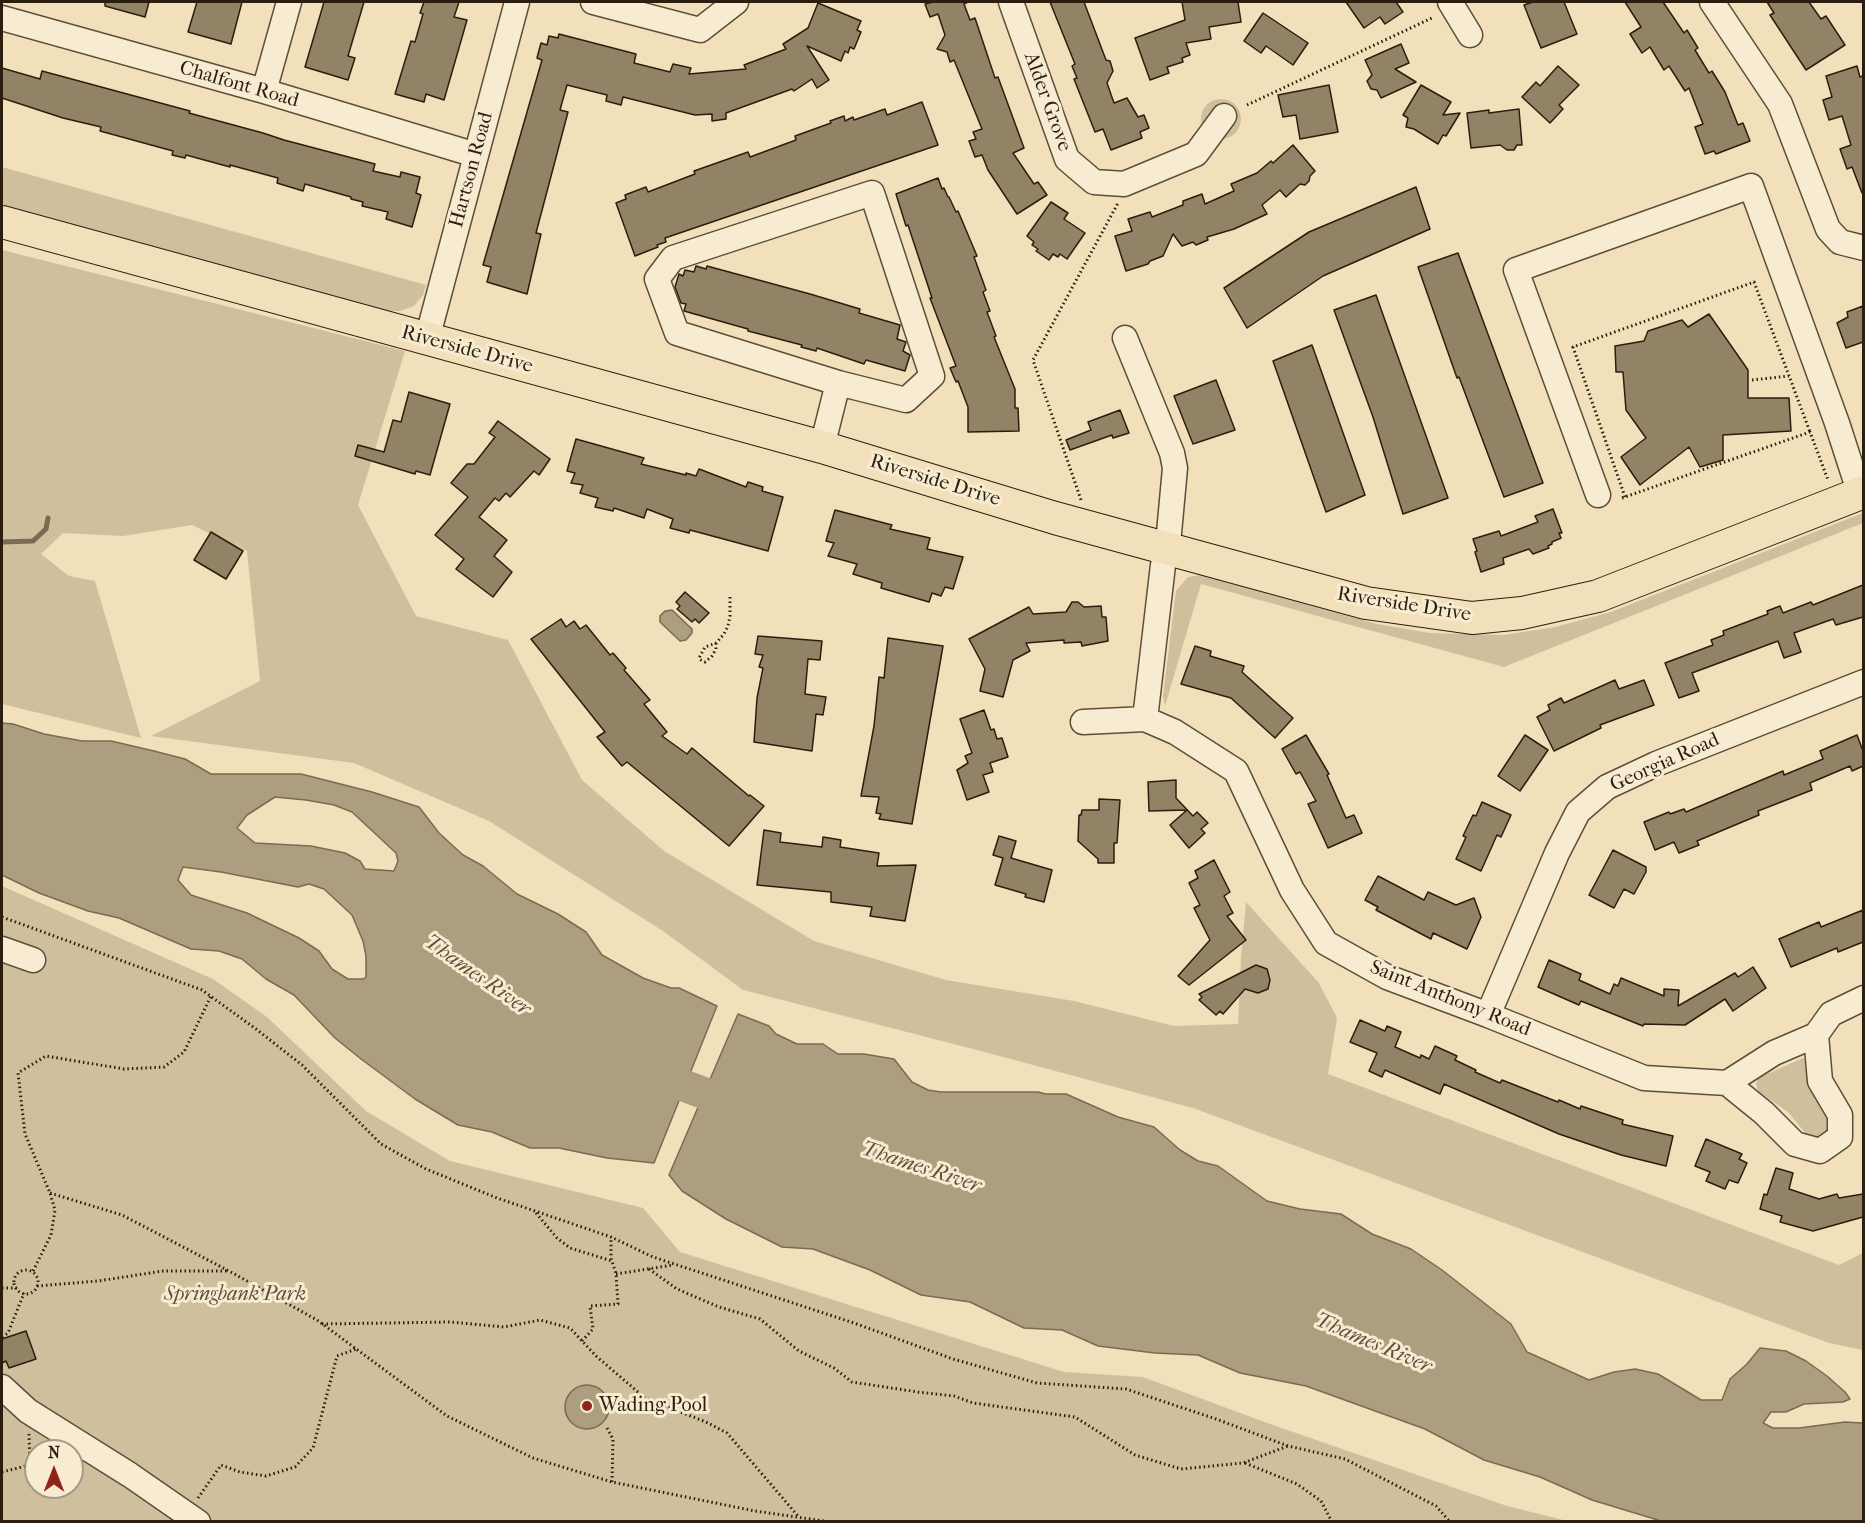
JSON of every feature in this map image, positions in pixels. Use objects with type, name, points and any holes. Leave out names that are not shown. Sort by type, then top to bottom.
[{"type":"main road","name":"Riverside Drive","points":[[2,222],[822,447],[1081,525],[1366,603],[1472,618],[1522,613],[1598,596],[1851,491]]},
{"type":"street","points":[[264,91],[289,2]]},
{"type":"street","name":"Hartson Road","points":[[427,339],[517,2]]},
{"type":"street","points":[[592,2],[700,30],[736,2]]},
{"type":"street","name":"Alder Grove","points":[[1011,2],[1067,159],[1094,182],[1124,184],[1196,154],[1224,116]]},
{"type":"street","points":[[1712,2],[1780,104],[1828,229],[1840,243],[1863,248]]},
{"type":"street","points":[[1442,9],[1470,35]]},
{"type":"street","name":"Chalfont Road","points":[[2,18],[264,91],[476,155]]},
{"type":"street","points":[[1598,495],[1516,270],[1750,186],[1837,423],[1851,491]]},
{"type":"street","points":[[872,193],[932,376],[906,400],[838,383],[676,333],[657,279],[673,258],[872,193]]},
{"type":"street","points":[[1125,338],[1172,453],[1175,468],[1145,719]]},
{"type":"street","points":[[822,447],[838,383]]},
{"type":"street","name":"Georgia Road","points":[[1488,1015],[1557,853],[1578,812],[1607,787],[1656,764],[1863,682]]},
{"type":"street","name":"Saint Anthony Road","points":[[1083,722],[1145,719],[1175,732],[1236,771],[1292,890],[1326,943],[1387,977],[1644,1078],[1727,1083]]},
{"type":"street","points":[[2,949],[33,960]]},
{"type":"street","points":[[1816,1035],[1820,1081],[1840,1115],[1840,1137],[1820,1151],[1795,1144],[1764,1113],[1727,1083],[1774,1053],[1816,1035],[1831,1014],[1863,998]]},
{"type":"street","points":[[2,1387],[28,1411],[130,1475],[192,1518]]},
{"type":"path","points":[[1247,105],[1442,9]]},
{"type":"path","points":[[1081,525],[1084,510],[1033,360],[1119,201],[1124,184]]},
{"type":"path","points":[[1810,432],[1624,497],[1573,347],[1754,282],[1810,432],[1851,491]]},
{"type":"path","points":[[1752,380],[1789,376]]},
{"type":"path","points":[[716,643],[712,657],[705,662],[699,658],[705,647],[716,643],[728,626],[730,594]]},
{"type":"path","points":[[2,916],[202,990],[302,1065],[381,1144],[426,1168],[535,1212],[611,1237],[653,1257],[964,1362],[1037,1383],[1126,1389],[1288,1446],[1345,1459],[1436,1506],[1450,1521]]},
{"type":"path","points":[[33,1271],[51,1235],[55,1210],[25,1134],[18,1072],[46,1056],[124,1068],[164,1067],[184,1052],[211,996]]},
{"type":"path","points":[[50,1193],[122,1215],[229,1271],[321,1324],[447,1416],[533,1458],[612,1482],[755,1511],[831,1521]]},
{"type":"path","points":[[535,1212],[557,1238],[570,1248],[612,1262]]},
{"type":"path","points":[[582,1341],[594,1329],[590,1306],[618,1304],[611,1237]]},
{"type":"path","points":[[616,1274],[675,1264]]},
{"type":"path","points":[[649,1269],[677,1289],[719,1307],[760,1319],[799,1351],[834,1368],[852,1382],[954,1396],[973,1403],[1075,1417],[1135,1455],[1181,1469],[1244,1463],[1288,1446]]},
{"type":"path","points":[[2,1288],[17,1288],[24,1293],[33,1292],[38,1286],[38,1277],[33,1271],[26,1270],[18,1273],[15,1280],[17,1288]]},
{"type":"path","points":[[38,1286],[98,1281],[163,1271],[229,1271]]},
{"type":"path","points":[[2,1337],[8,1333],[24,1293]]},
{"type":"path","points":[[321,1324],[451,1322],[504,1327],[540,1320],[570,1328],[596,1356],[645,1398],[706,1422],[727,1433],[799,1517]]},
{"type":"path","points":[[192,1518],[221,1465],[240,1472],[266,1476],[295,1467],[314,1448],[337,1356],[356,1349]]},
{"type":"path","points":[[2,1472],[30,1466],[28,1428]]},
{"type":"path","points":[[607,1428],[613,1439],[612,1482]]},
{"type":"path","points":[[1244,1463],[1297,1484],[1321,1501],[1332,1521]]},
{"type":"green space","points":[[1221,99],[1235,105],[1241,119],[1235,133],[1221,139],[1207,133],[1201,119],[1207,105]]},
{"type":"green space","points":[[2,167],[426,285],[423,295],[414,306],[400,311],[388,311],[2,206]]},
{"type":"green space","points":[[2,250],[405,351],[358,505],[416,616],[508,640],[582,780],[664,851],[814,941],[946,980],[1074,1001],[1174,1026],[1238,1024],[1246,902],[1319,983],[1337,1018],[1328,1074],[1839,1265],[1863,1253],[1863,1350],[1829,1343],[1193,1108],[743,990],[663,931],[489,821],[354,763],[151,736],[260,681],[247,551],[192,525],[123,536],[63,533],[41,554],[69,576],[95,581],[141,738],[2,704]]},
{"type":"green space","points":[[1863,513],[1863,523],[1504,667],[1201,584],[1165,706],[1163,696],[1176,591],[1188,577],[1201,575],[1377,624],[1430,633],[1504,635],[1555,627],[1611,612]]},
{"type":"green space","name":"Springbank Park","points":[[2,886],[213,979],[267,1017],[366,1111],[450,1161],[643,1208],[680,1252],[1064,1372],[1143,1377],[1270,1424],[1507,1506],[1567,1521],[2,1521]]},
{"type":"green space","points":[[1803,1058],[1809,1062],[1811,1085],[1819,1106],[1830,1121],[1828,1132],[1820,1139],[1807,1135],[1788,1112],[1758,1091],[1756,1084],[1758,1078]]},
{"type":"water","points":[[672,610],[692,629],[692,633],[686,640],[680,641],[660,622],[660,616],[665,611]]},
{"type":"water","points":[[2,723],[82,741],[111,741],[154,751],[185,759],[211,774],[301,774],[419,807],[439,833],[463,855],[483,866],[517,894],[558,914],[586,932],[602,955],[643,978],[671,988],[679,988],[717,1006],[654,1163],[607,1158],[559,1148],[530,1148],[492,1132],[458,1125],[415,1099],[335,1038],[294,995],[266,979],[242,959],[219,951],[191,949],[119,918],[88,911],[39,893],[2,875]],"holes":[[[275,797],[334,805],[352,812],[396,853],[398,861],[394,871],[365,869],[360,861],[345,853],[311,846],[255,843],[237,828],[247,815]],[[183,867],[298,887],[309,884],[324,889],[352,915],[363,941],[366,977],[348,979],[332,969],[319,951],[299,938],[247,913],[191,895],[178,880]]]},
{"type":"water","points":[[738,1014],[769,1026],[776,1034],[797,1044],[823,1044],[838,1054],[864,1054],[894,1059],[912,1082],[928,1090],[1066,1094],[1118,1117],[1154,1127],[1180,1150],[1198,1161],[1218,1166],[1267,1201],[1300,1209],[1341,1214],[1372,1234],[1411,1249],[1442,1270],[1511,1324],[1527,1352],[1589,1380],[1614,1372],[1635,1369],[1658,1374],[1701,1400],[1722,1400],[1730,1379],[1760,1348],[1786,1351],[1806,1361],[1827,1376],[1850,1399],[1843,1402],[1804,1404],[1786,1412],[1771,1412],[1763,1423],[1773,1428],[1799,1428],[1845,1422],[1863,1423],[1863,1521],[1661,1521],[1592,1500],[1540,1477],[1484,1460],[1425,1429],[1306,1386],[1240,1373],[1198,1355],[1155,1353],[1098,1346],[1062,1330],[1024,1328],[970,1302],[921,1295],[870,1270],[813,1249],[782,1247],[726,1219],[682,1191],[669,1175]]},
{"type":"water","name":"Wading Pool","points":[[587,1385],[603,1391],[609,1407],[603,1423],[587,1429],[571,1423],[565,1407],[571,1391]]},
{"type":"building","points":[[105,2],[149,2],[145,17],[105,6]]},
{"type":"building","points":[[197,2],[242,2],[231,44],[188,32]]},
{"type":"building","points":[[324,2],[364,2],[348,56],[355,58],[348,80],[305,67]]},
{"type":"building","points":[[424,2],[459,2],[454,17],[467,20],[444,100],[426,94],[424,102],[395,94],[411,41],[415,42]]},
{"type":"building","points":[[968,2],[964,4],[970,20],[975,18],[995,78],[998,77],[1024,148],[1013,153],[1034,184],[1038,182],[1047,195],[1017,214],[988,170],[982,155],[975,157],[969,141],[976,139],[973,132],[982,129],[954,60],[950,62],[947,52],[937,49],[945,35],[938,14],[930,17],[925,4]]},
{"type":"building","points":[[1050,2],[1084,2],[1106,60],[1110,61],[1113,71],[1107,83],[1114,103],[1127,98],[1138,117],[1144,115],[1149,128],[1140,132],[1142,138],[1111,150],[1103,129],[1095,132],[1074,79],[1077,78],[1072,66],[1075,64]]},
{"type":"building","points":[[1182,2],[1238,2],[1241,22],[1209,27],[1211,39],[1186,43],[1190,55],[1182,58],[1183,62],[1167,67],[1169,73],[1150,80],[1135,38],[1185,20]]},
{"type":"building","points":[[1346,2],[1396,2],[1403,12],[1385,24],[1380,17],[1364,28]]},
{"type":"building","points":[[1533,2],[1564,2],[1577,34],[1541,48],[1524,5]]},
{"type":"building","points":[[1625,2],[1663,2],[1684,33],[1687,30],[1698,48],[1695,50],[1709,73],[1712,71],[1725,92],[1738,125],[1743,123],[1750,141],[1716,154],[1714,151],[1705,154],[1695,127],[1703,124],[1689,88],[1685,91],[1669,66],[1664,70],[1650,47],[1642,53],[1630,34],[1641,27]]},
{"type":"building","points":[[1767,2],[1809,2],[1821,19],[1826,16],[1845,45],[1806,70],[1770,15],[1774,13]]},
{"type":"building","points":[[818,3],[861,21],[857,30],[861,32],[854,49],[850,47],[848,53],[845,51],[841,61],[807,46],[829,80],[817,88],[812,79],[794,91],[792,89],[726,113],[726,119],[712,121],[712,114],[695,115],[623,97],[621,105],[606,101],[607,95],[567,85],[560,110],[568,112],[536,233],[541,234],[527,294],[487,282],[491,267],[483,265],[542,60],[537,58],[541,43],[547,45],[549,36],[558,38],[559,34],[636,54],[634,63],[670,72],[673,64],[691,68],[689,74],[746,69],[744,65],[786,49],[783,44],[808,28]]},
{"type":"building","points":[[1263,13],[1308,43],[1293,65],[1266,46],[1261,53],[1244,41]]},
{"type":"building","points":[[1401,44],[1409,63],[1395,69],[1416,82],[1381,98],[1377,90],[1371,89],[1367,81],[1372,75],[1365,60]]},
{"type":"building","points":[[1558,66],[1579,85],[1559,105],[1563,109],[1550,123],[1522,97],[1536,82],[1540,86]]},
{"type":"building","points":[[1857,66],[1860,77],[1863,76],[1863,193],[1852,167],[1847,169],[1840,149],[1851,145],[1842,116],[1829,120],[1823,100],[1832,97],[1826,76]]},
{"type":"building","points":[[2,68],[40,79],[42,71],[375,164],[373,171],[400,177],[401,172],[420,177],[416,193],[421,195],[412,227],[386,219],[388,212],[362,206],[363,202],[351,199],[351,197],[305,184],[303,191],[277,183],[278,178],[186,155],[185,158],[172,155],[173,151],[100,131],[101,127],[63,118],[2,98]]},
{"type":"building","points":[[1329,85],[1338,132],[1300,139],[1296,115],[1283,117],[1278,95]]},
{"type":"building","points":[[1421,85],[1451,102],[1443,115],[1460,113],[1446,136],[1443,135],[1438,144],[1414,129],[1406,127],[1408,118],[1403,115]]},
{"type":"building","points":[[922,102],[938,145],[665,238],[666,242],[657,245],[658,247],[635,256],[616,203],[626,199],[625,195],[646,187],[648,192],[695,174],[694,171],[748,152],[750,157],[796,140],[795,136],[844,116],[845,121],[853,117],[854,120],[885,109],[887,115]]},
{"type":"building","points":[[1519,109],[1522,145],[1517,145],[1514,150],[1507,150],[1500,145],[1471,148],[1467,113]]},
{"type":"building","points":[[1293,145],[1315,171],[1305,185],[1300,184],[1286,197],[1280,190],[1262,205],[1267,214],[1234,229],[1207,237],[1208,240],[1196,245],[1193,242],[1182,246],[1173,234],[1163,256],[1126,271],[1115,236],[1132,231],[1128,219],[1150,212],[1152,217],[1183,205],[1183,201],[1202,194],[1205,204],[1234,191],[1231,184],[1257,173],[1271,161],[1273,163]]},
{"type":"building","points":[[938,178],[942,189],[944,188],[956,212],[958,211],[977,256],[974,257],[986,290],[983,292],[990,311],[987,312],[996,336],[994,337],[1015,389],[1015,408],[1018,408],[1019,431],[968,432],[968,407],[958,381],[956,382],[950,368],[956,366],[930,298],[932,298],[896,194]]},
{"type":"building","points":[[1416,187],[1430,229],[1323,276],[1247,328],[1224,288],[1309,232]]},
{"type":"building","points":[[1051,202],[1068,213],[1064,219],[1085,233],[1067,259],[1060,254],[1058,257],[1053,254],[1049,260],[1036,251],[1038,249],[1032,245],[1034,242],[1027,236]]},
{"type":"building","points":[[1458,253],[1543,483],[1504,497],[1459,377],[1457,378],[1418,267]]},
{"type":"building","points":[[696,266],[706,269],[707,266],[810,294],[860,309],[859,313],[900,325],[897,339],[906,342],[903,351],[910,355],[905,371],[866,360],[864,364],[817,348],[816,351],[801,347],[802,345],[684,311],[686,304],[681,303],[675,287],[679,274],[683,276],[685,270],[694,272]]},
{"type":"building","points":[[1376,295],[1448,498],[1403,514],[1373,417],[1334,310]]},
{"type":"building","points":[[1863,306],[1863,342],[1846,348],[1837,323],[1848,317],[1847,312]]},
{"type":"building","points":[[1709,314],[1748,370],[1748,398],[1789,398],[1791,431],[1723,435],[1723,460],[1700,467],[1689,447],[1640,485],[1621,457],[1646,438],[1626,410],[1623,372],[1616,372],[1615,346],[1644,341],[1648,331],[1682,320],[1688,327]]},
{"type":"building","points":[[1312,345],[1365,495],[1326,512],[1273,361]]},
{"type":"building","points":[[1216,380],[1235,430],[1193,444],[1174,396]]},
{"type":"building","points":[[409,392],[450,404],[430,475],[416,471],[415,474],[355,456],[358,445],[384,452],[393,420],[401,422]]},
{"type":"building","points":[[1120,410],[1129,433],[1113,438],[1112,435],[1070,450],[1066,440],[1091,430],[1088,422]]},
{"type":"building","points":[[498,421],[550,459],[539,475],[534,471],[510,497],[506,493],[499,501],[495,498],[479,517],[507,540],[494,556],[512,572],[493,597],[456,569],[464,559],[435,535],[468,497],[451,483],[467,464],[474,464],[495,437],[489,433]]},
{"type":"building","points":[[576,439],[644,458],[641,464],[696,476],[699,469],[746,487],[748,482],[763,487],[762,491],[783,497],[768,551],[690,530],[689,533],[670,528],[673,519],[647,509],[644,518],[614,508],[613,511],[595,507],[598,498],[580,493],[583,485],[571,483],[575,473],[567,471]]},
{"type":"building","points":[[1553,509],[1562,533],[1559,533],[1561,538],[1552,542],[1549,548],[1533,554],[1529,549],[1503,558],[1504,564],[1481,572],[1473,539],[1499,531],[1501,536],[1538,522],[1535,516]]},
{"type":"building","points":[[835,510],[892,525],[890,529],[930,538],[927,549],[963,557],[953,589],[945,587],[941,596],[932,593],[929,602],[881,588],[882,583],[853,574],[857,564],[828,556],[834,543],[826,541]]},
{"type":"building","points":[[211,532],[243,551],[226,579],[194,560]]},
{"type":"building","points":[[1863,585],[1863,617],[1836,625],[1833,619],[1794,633],[1801,652],[1784,658],[1778,641],[1692,673],[1699,691],[1679,698],[1665,663],[1713,645],[1711,640],[1724,635],[1723,631],[1768,614],[1767,611],[1780,606],[1783,613],[1811,602],[1813,605]]},
{"type":"building","points":[[685,592],[709,613],[699,623],[695,619],[692,622],[677,609],[680,606],[676,602]]},
{"type":"building","points":[[1072,602],[1078,602],[1084,607],[1101,606],[1102,617],[1106,617],[1108,641],[1082,646],[1081,642],[1064,643],[1064,640],[1026,643],[1030,651],[1013,660],[1003,697],[980,691],[985,669],[969,639],[1029,607],[1033,614],[1066,612]]},
{"type":"building","points":[[561,619],[566,627],[574,621],[580,629],[586,625],[610,655],[613,653],[626,668],[624,670],[650,700],[644,704],[667,732],[662,736],[687,754],[692,748],[764,806],[729,846],[627,762],[622,766],[597,737],[605,732],[531,639]]},
{"type":"building","points":[[758,636],[822,641],[820,660],[808,659],[805,694],[826,697],[823,715],[816,714],[812,751],[754,742],[757,698],[763,668],[759,667],[763,655],[755,654]]},
{"type":"building","points":[[888,638],[943,646],[912,824],[879,819],[881,814],[876,813],[879,797],[861,796],[874,726],[879,677],[884,678]]},
{"type":"building","points":[[1195,646],[1211,651],[1210,656],[1244,666],[1242,672],[1293,718],[1275,738],[1231,698],[1181,684]]},
{"type":"building","points":[[1615,680],[1619,689],[1644,680],[1654,705],[1600,725],[1601,728],[1554,751],[1537,717],[1550,710],[1548,705],[1561,698],[1564,703]]},
{"type":"building","points":[[984,710],[991,730],[994,729],[997,739],[1002,738],[1008,757],[990,763],[993,772],[983,775],[989,792],[967,800],[957,770],[968,763],[965,756],[972,753],[960,719]]},
{"type":"building","points":[[1306,735],[1329,774],[1327,775],[1346,818],[1354,815],[1362,833],[1328,848],[1308,804],[1316,801],[1300,772],[1296,774],[1282,749]]},
{"type":"building","points":[[1525,735],[1548,750],[1520,791],[1498,776]]},
{"type":"building","points":[[1857,735],[1863,751],[1863,766],[1852,771],[1850,766],[1810,783],[1812,790],[1758,811],[1759,815],[1697,841],[1699,845],[1679,853],[1674,842],[1655,850],[1644,822],[1669,812],[1670,814],[1684,809],[1686,812],[1783,771],[1784,775],[1823,759],[1820,751]]},
{"type":"building","points":[[1176,780],[1176,798],[1193,816],[1197,812],[1208,823],[1201,829],[1205,833],[1189,848],[1170,825],[1187,810],[1149,811],[1148,782]]},
{"type":"building","points":[[1099,799],[1120,800],[1117,843],[1114,843],[1114,863],[1098,863],[1098,859],[1078,841],[1079,815],[1082,810],[1099,810]]},
{"type":"building","points":[[1482,802],[1511,815],[1501,837],[1497,835],[1481,871],[1456,859],[1466,837],[1463,836]]},
{"type":"building","points":[[764,830],[781,833],[780,842],[822,847],[823,837],[841,840],[840,847],[879,853],[877,866],[916,865],[905,921],[870,916],[872,907],[831,902],[831,892],[757,885]]},
{"type":"building","points":[[999,836],[1016,841],[1011,858],[1052,870],[1044,902],[995,885],[1003,858],[993,855]]},
{"type":"building","points":[[1613,850],[1646,867],[1646,872],[1634,894],[1624,889],[1614,908],[1589,895]]},
{"type":"building","points":[[1214,860],[1230,892],[1224,896],[1233,913],[1227,916],[1246,940],[1189,985],[1178,976],[1210,940],[1194,908],[1200,905],[1189,883],[1198,878],[1195,871]]},
{"type":"building","points":[[1378,876],[1424,900],[1428,892],[1456,905],[1474,898],[1481,917],[1467,949],[1433,933],[1431,939],[1376,910],[1378,907],[1365,900]]},
{"type":"building","points":[[1863,910],[1863,942],[1838,952],[1837,948],[1791,967],[1779,939],[1819,922],[1821,927]]},
{"type":"building","points":[[1549,960],[1581,974],[1579,980],[1610,994],[1614,984],[1618,986],[1621,978],[1664,996],[1664,989],[1679,990],[1678,1006],[1735,973],[1738,977],[1753,967],[1766,988],[1733,1011],[1725,999],[1685,1025],[1644,1024],[1643,1026],[1581,1001],[1579,1005],[1538,987]]},
{"type":"building","points":[[1256,965],[1267,969],[1270,980],[1268,989],[1258,993],[1245,989],[1223,1014],[1220,1011],[1216,1015],[1199,1000],[1202,997],[1199,994]]},
{"type":"building","points":[[1360,1020],[1385,1031],[1387,1026],[1401,1032],[1395,1047],[1420,1058],[1421,1055],[1429,1059],[1435,1046],[1457,1056],[1455,1060],[1476,1070],[1475,1072],[1500,1083],[1502,1080],[1558,1102],[1559,1100],[1580,1109],[1581,1106],[1623,1120],[1622,1124],[1673,1136],[1666,1166],[1621,1155],[1559,1134],[1444,1084],[1440,1094],[1385,1070],[1382,1077],[1369,1071],[1377,1053],[1350,1042]]},
{"type":"building","points":[[1706,1139],[1742,1154],[1739,1159],[1747,1163],[1738,1183],[1729,1180],[1725,1189],[1706,1181],[1710,1172],[1695,1166]]},
{"type":"building","points":[[1776,1168],[1793,1173],[1789,1189],[1819,1199],[1837,1194],[1839,1198],[1863,1194],[1863,1217],[1813,1231],[1780,1222],[1782,1216],[1760,1209]]},
{"type":"building","points":[[26,1331],[36,1359],[9,1368],[6,1361],[2,1363],[2,1339]]},
{"type":"waterway","points":[[2,542],[33,541],[46,529],[48,518]]},
{"type":"waterway","name":"Thames River","points":[[646,1068],[685,1086],[744,1108]]},
{"type":"place","name":"Wading Pool","points":[[587,1406]]}]
